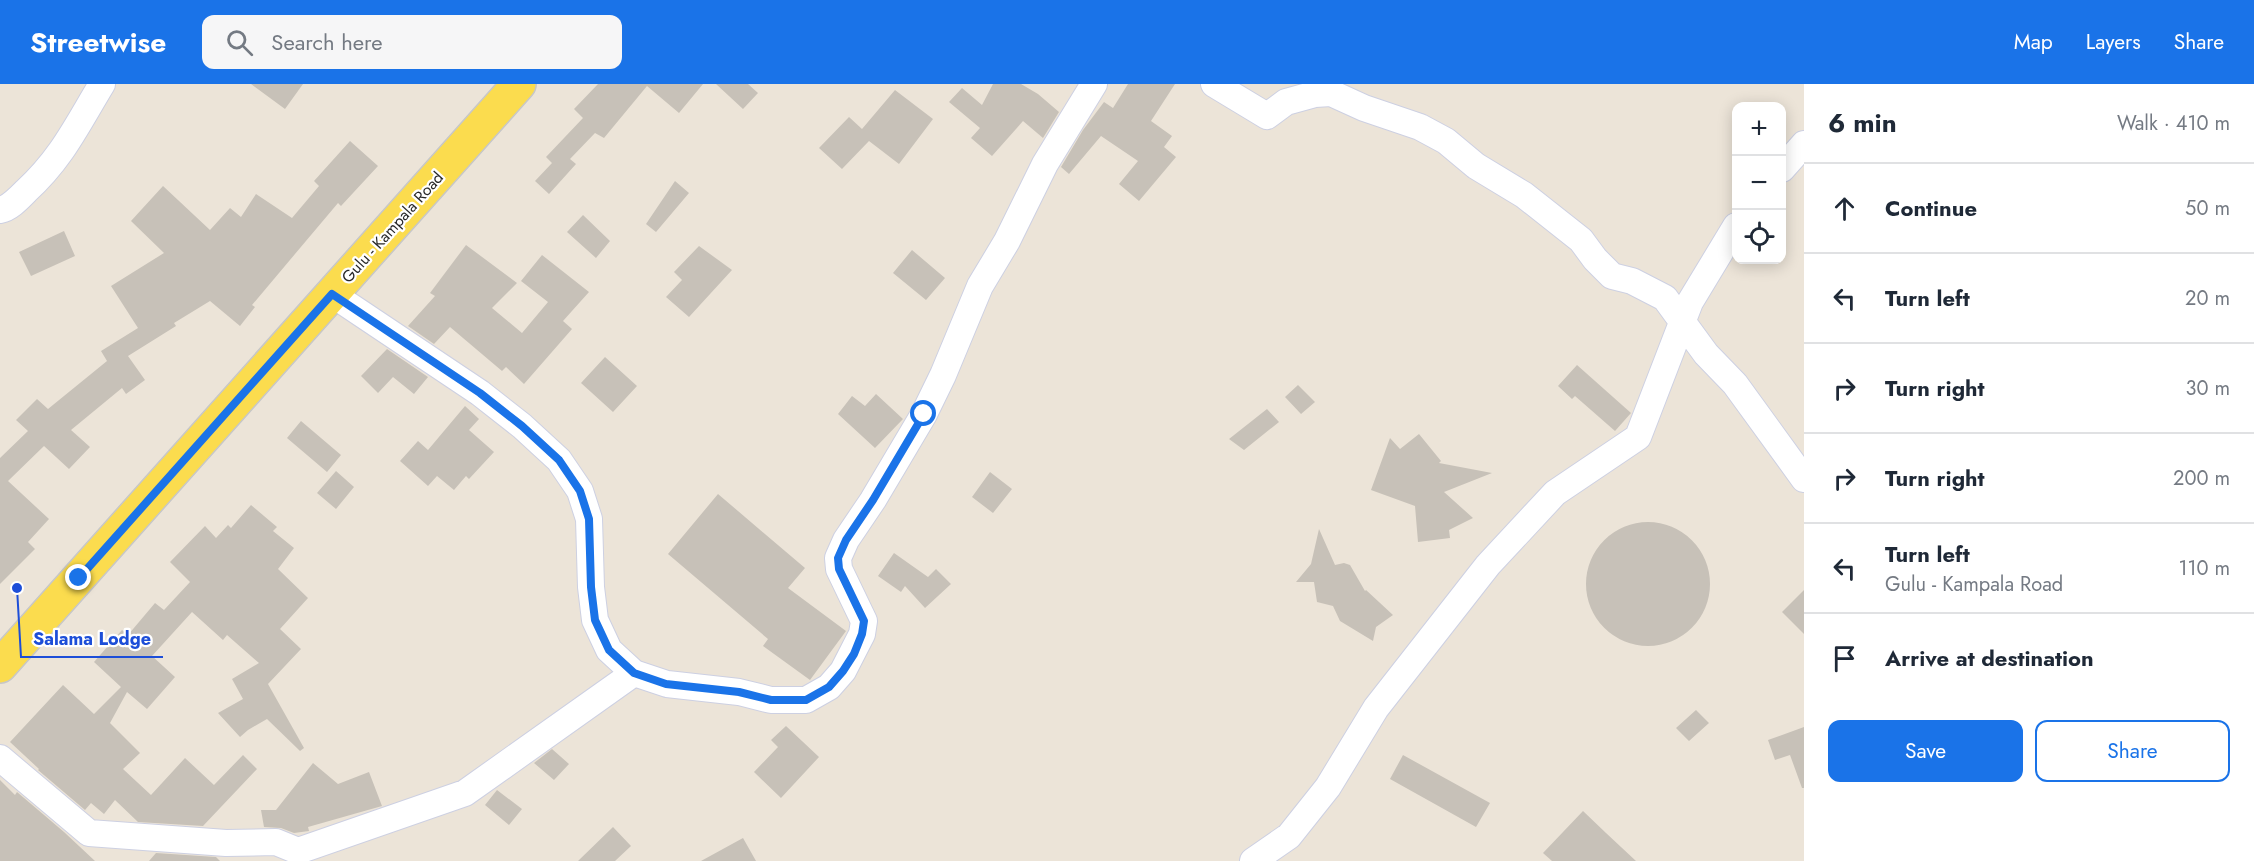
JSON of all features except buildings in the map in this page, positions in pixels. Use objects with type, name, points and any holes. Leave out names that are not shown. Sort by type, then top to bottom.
[{"type":"main road","name":"Gulu - Kampala Road","points":[[0,666],[332,294],[499,97],[519,84]]},
{"type":"street","points":[[0,210],[5,209],[41,177],[69,143],[102,84]]},
{"type":"street","points":[[332,294],[480,393],[522,426],[559,460],[580,491],[589,519],[591,587],[595,620],[609,650],[634,673],[666,684],[739,692],[771,700],[806,700],[829,687],[843,671],[862,634],[864,621],[839,569],[838,558],[846,540],[873,500],[924,414],[980,286],[1007,241],[1046,164],[1094,84]]},
{"type":"street","points":[[1214,84],[1267,116],[1286,102],[1315,94],[1331,93],[1364,108],[1420,127],[1446,141],[1476,166],[1524,195],[1581,240],[1612,276],[1632,281],[1665,298],[1706,354],[1735,384],[1804,479]]},
{"type":"street","points":[[1786,164],[1804,144]]},
{"type":"street","points":[[1253,861],[1289,836],[1328,788],[1376,708],[1488,566],[1555,493],[1638,437],[1690,302],[1732,234]]},
{"type":"street","points":[[0,758],[89,833],[226,843],[276,842],[298,851],[465,793],[634,673]]},
{"type":"place","name":"Salama Lodge","points":[[17,588]]},
{"type":"route","points":[[79,578],[332,294],[480,393],[522,426],[559,460],[580,491],[589,519],[591,587],[595,620],[609,650],[634,673],[666,684],[739,692],[771,700],[806,700],[829,687],[854,654],[862,634],[864,621],[839,569],[838,558],[846,540],[873,500],[924,414]]}]
